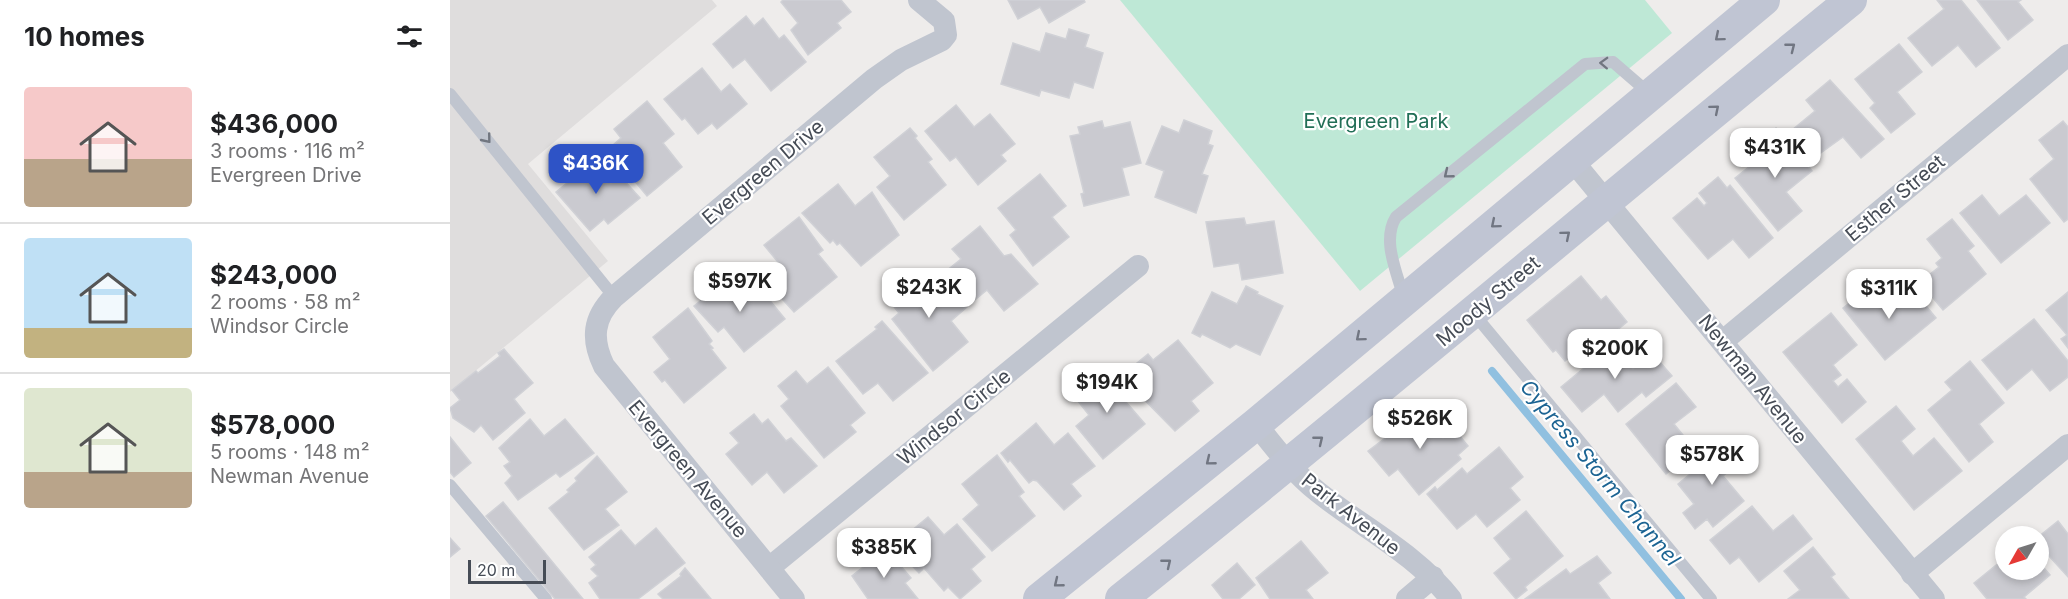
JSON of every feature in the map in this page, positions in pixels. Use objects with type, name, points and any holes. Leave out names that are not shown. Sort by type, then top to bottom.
[{"type":"main road","points":[[1039,599],[1256,424],[1764,0]]},
{"type":"main road","name":"Moody Street","points":[[1121,599],[1474,314],[1746,83],[1849,1]]},
{"type":"street","name":"Evergreen Drive","points":[[594,332],[599,313],[614,297],[874,79],[901,60],[942,40],[946,28],[944,21],[919,0]]},
{"type":"street","name":"Esther Street","points":[[1723,341],[2068,55]]},
{"type":"street","name":"Newman Avenue","points":[[1572,160],[1934,599]]},
{"type":"street","name":"Windsor Circle","points":[[769,567],[1138,266]]},
{"type":"street","name":"Evergreen Avenue","points":[[594,332],[595,343],[604,366],[794,599]]},
{"type":"street","name":"Park Avenue","points":[[1256,424],[1289,465],[1317,491],[1433,577],[1451,599]]},
{"type":"street","points":[[1912,574],[2068,445]]},
{"type":"street","points":[[1407,599],[1433,577]]},
{"type":"lane","points":[[1404,300],[1389,241],[1390,226],[1396,217],[1585,64],[1613,62],[1650,94]]},
{"type":"lane","points":[[450,94],[614,297]]},
{"type":"lane","points":[[1474,314],[1711,599]]},
{"type":"lane","points":[[450,485],[546,599]]},
{"type":"shaded area","points":[[450,0],[712,0],[717,6],[528,164],[608,261],[450,392]]},
{"type":"green space","name":"Evergreen Park","points":[[1120,0],[1645,0],[1672,33],[1360,291]]},
{"type":"building","points":[[783,0],[841,0],[851,12],[837,23],[841,28],[808,55],[791,30],[798,23],[781,2]]},
{"type":"building","points":[[1008,0],[1084,0],[1085,2],[1049,23],[1040,7],[1018,19]]},
{"type":"building","points":[[1937,0],[1961,0],[2000,48],[1976,67],[1958,45],[1932,66],[1908,38],[1944,9]]},
{"type":"building","points":[[1977,0],[2021,0],[2018,2],[2033,20],[2008,40]]},
{"type":"building","points":[[746,16],[754,26],[763,18],[779,39],[784,35],[806,62],[771,91],[745,59],[733,68],[713,44]]},
{"type":"building","points":[[1069,29],[1089,35],[1085,47],[1103,53],[1093,88],[1074,82],[1069,98],[1041,90],[1039,96],[1001,84],[1013,43],[1040,52],[1046,33],[1066,39]]},
{"type":"building","points":[[1899,44],[1922,72],[1897,92],[1915,114],[1891,133],[1870,108],[1875,103],[1855,79]]},
{"type":"building","points":[[702,68],[721,92],[730,84],[747,104],[717,129],[712,123],[698,134],[685,118],[682,120],[664,99]]},
{"type":"building","points":[[1830,80],[1884,139],[1861,158],[1843,137],[1815,157],[1792,130],[1815,111],[1806,100]]},
{"type":"building","points":[[647,101],[674,134],[663,143],[682,167],[647,196],[619,162],[624,157],[613,145],[621,138],[614,129]]},
{"type":"building","points":[[956,105],[974,127],[990,114],[1015,144],[1001,155],[1006,161],[978,185],[956,157],[950,161],[925,131]]},
{"type":"building","points":[[1184,120],[1212,131],[1208,144],[1213,146],[1202,174],[1208,176],[1196,213],[1155,197],[1164,171],[1146,164],[1162,126],[1179,133]]},
{"type":"building","points":[[1102,121],[1104,128],[1130,122],[1141,163],[1122,168],[1129,195],[1084,206],[1081,194],[1084,193],[1070,136],[1080,134],[1078,127]]},
{"type":"building","points":[[2063,121],[2068,127],[2068,219],[2064,222],[2030,179],[2054,159],[2039,140]]},
{"type":"building","points":[[910,128],[932,159],[928,162],[946,185],[904,220],[877,187],[890,176],[874,157]]},
{"type":"building","points":[[1776,128],[1812,171],[1786,192],[1802,211],[1778,231],[1735,178],[1760,158],[1753,148]]},
{"type":"building","points":[[586,154],[611,183],[620,176],[640,198],[608,224],[604,219],[590,231],[556,192],[578,174],[572,166]]},
{"type":"building","points":[[1040,174],[1066,206],[1052,217],[1069,237],[1033,266],[1010,235],[1016,230],[998,208]]},
{"type":"building","points":[[1718,177],[1727,188],[1730,185],[1773,238],[1749,258],[1733,239],[1708,259],[1673,218],[1697,198],[1704,206],[1707,203],[1699,193]]},
{"type":"building","points":[[838,184],[855,206],[872,192],[899,235],[861,266],[840,243],[837,245],[833,240],[830,243],[802,213]]},
{"type":"building","points":[[1982,195],[1999,216],[2026,195],[2050,223],[2001,263],[1960,213]]},
{"type":"building","points":[[799,217],[823,250],[818,254],[837,277],[794,312],[766,281],[782,267],[764,245]]},
{"type":"building","points":[[1244,218],[1246,225],[1274,221],[1283,273],[1242,280],[1239,263],[1214,267],[1206,222]]},
{"type":"building","points":[[1952,219],[1974,246],[1968,251],[1986,274],[1943,310],[1920,282],[1939,267],[1936,263],[1942,258],[1927,239]]},
{"type":"building","points":[[980,226],[1004,256],[1011,254],[1038,284],[1004,311],[987,290],[971,303],[946,271],[961,259],[952,249]]},
{"type":"building","points":[[914,276],[925,288],[938,277],[967,307],[951,321],[968,342],[933,371],[892,319],[899,313],[887,298]]},
{"type":"building","points":[[1581,276],[1601,300],[1606,296],[1627,322],[1598,346],[1592,339],[1565,361],[1556,350],[1553,352],[1527,320]]},
{"type":"building","points":[[729,278],[745,297],[758,286],[785,319],[744,352],[724,327],[718,332],[694,306]]},
{"type":"building","points":[[1246,286],[1258,292],[1257,294],[1283,306],[1260,355],[1236,344],[1230,348],[1202,334],[1200,337],[1192,333],[1212,292],[1237,304]]},
{"type":"building","points":[[1868,288],[1886,310],[1912,289],[1936,318],[1885,360],[1843,308]]},
{"type":"building","points":[[2068,292],[2068,348],[2061,339],[2067,335],[2046,310]]},
{"type":"building","points":[[688,308],[712,341],[709,344],[713,348],[711,349],[726,368],[684,403],[665,380],[662,382],[654,372],[670,359],[653,337]]},
{"type":"building","points":[[1831,313],[1857,345],[1833,365],[1841,375],[1833,381],[1838,387],[1847,379],[1866,402],[1842,423],[1783,352]]},
{"type":"building","points":[[2034,319],[2068,361],[2068,377],[2050,391],[2032,369],[2007,390],[1982,360]]},
{"type":"building","points":[[882,321],[928,373],[893,401],[878,383],[863,394],[836,361],[877,329],[875,327]]},
{"type":"building","points":[[1178,340],[1213,383],[1191,401],[1199,411],[1175,431],[1121,376],[1148,354],[1153,360]]},
{"type":"building","points":[[1613,344],[1633,369],[1652,353],[1672,376],[1646,397],[1642,392],[1618,412],[1604,394],[1582,412],[1561,387]]},
{"type":"building","points":[[504,349],[533,383],[514,399],[525,413],[493,440],[481,425],[474,432],[453,418],[450,408],[460,400],[452,390],[500,356],[498,353]]},
{"type":"building","points":[[1970,361],[2004,403],[1979,424],[1993,442],[1969,462],[1928,410],[1952,390],[1945,382]]},
{"type":"building","points":[[828,367],[865,413],[850,425],[856,432],[824,458],[781,406],[789,399],[778,386],[796,371],[807,384]]},
{"type":"building","points":[[1109,367],[1131,397],[1126,402],[1145,424],[1103,459],[1076,426],[1089,415],[1074,396]]},
{"type":"building","points":[[1676,383],[1696,407],[1674,424],[1695,450],[1666,474],[1626,424]]},
{"type":"building","points":[[1429,405],[1448,428],[1440,435],[1443,438],[1454,429],[1468,446],[1458,455],[1461,459],[1419,495],[1398,469],[1389,476],[1368,451]]},
{"type":"building","points":[[1896,406],[1915,429],[1901,441],[1913,456],[1934,438],[1962,471],[1914,510],[1856,439]]},
{"type":"building","points":[[754,414],[762,424],[768,419],[786,441],[791,438],[817,466],[784,493],[767,472],[752,485],[726,454],[739,443],[730,433]]},
{"type":"building","points":[[530,419],[544,436],[565,419],[594,453],[560,477],[556,473],[518,500],[505,483],[512,476],[504,466],[510,462],[499,448]]},
{"type":"building","points":[[1036,423],[1054,445],[1068,433],[1095,466],[1071,484],[1081,496],[1064,510],[1037,481],[1033,480],[1029,483],[1010,460],[1008,462],[1001,453]]},
{"type":"building","points":[[450,437],[471,463],[454,477],[450,472]]},
{"type":"building","points":[[1722,438],[1741,461],[1723,476],[1744,501],[1713,527],[1707,519],[1695,529],[1683,513],[1694,504],[1678,484],[1701,465],[1696,458]]},
{"type":"building","points":[[1499,447],[1523,477],[1510,488],[1520,500],[1487,527],[1476,514],[1457,529],[1427,494],[1435,487],[1437,490],[1462,468],[1467,474]]},
{"type":"building","points":[[997,455],[1024,492],[1019,496],[1035,516],[992,551],[963,519],[979,505],[962,484]]},
{"type":"building","points":[[597,456],[627,492],[605,509],[619,525],[584,550],[549,508],[569,492],[567,490],[577,481],[575,478]]},
{"type":"building","points":[[503,502],[583,599],[555,599],[486,516]]},
{"type":"building","points":[[1752,506],[1773,531],[1793,515],[1812,539],[1759,582],[1739,557],[1730,564],[1710,540]]},
{"type":"building","points":[[1526,511],[1563,556],[1525,587],[1527,590],[1516,599],[1494,573],[1511,559],[1494,538]]},
{"type":"building","points":[[928,517],[944,535],[957,524],[985,557],[971,569],[981,581],[960,599],[948,587],[944,591],[924,568],[919,573],[893,546]]},
{"type":"building","points":[[2058,521],[2068,534],[2068,577],[2049,556],[2049,528]]},
{"type":"building","points":[[656,528],[685,563],[638,599],[600,599],[589,583],[598,576],[591,569],[596,565],[589,557],[621,530],[635,546]]},
{"type":"building","points":[[450,538],[460,549],[450,557]]},
{"type":"building","points":[[1301,541],[1328,573],[1306,590],[1313,599],[1270,599],[1256,578]]},
{"type":"building","points":[[1813,547],[1835,574],[1831,577],[1849,599],[1788,599],[1800,590],[1784,571]]},
{"type":"building","points":[[886,549],[911,578],[905,583],[918,599],[868,599],[852,576]]},
{"type":"building","points":[[1597,556],[1611,573],[1598,583],[1610,599],[1525,599],[1566,569],[1570,574]]},
{"type":"building","points":[[1237,563],[1255,585],[1239,599],[1223,599],[1212,585]]},
{"type":"building","points":[[1995,566],[1995,580],[2044,580],[2024,597],[2026,599],[1987,599],[1974,583]]},
{"type":"building","points":[[685,568],[711,599],[663,599],[658,594],[681,576]]},
{"type":"waterway","name":"Cypress Storm Channel","points":[[1492,371],[1681,599]]}]
